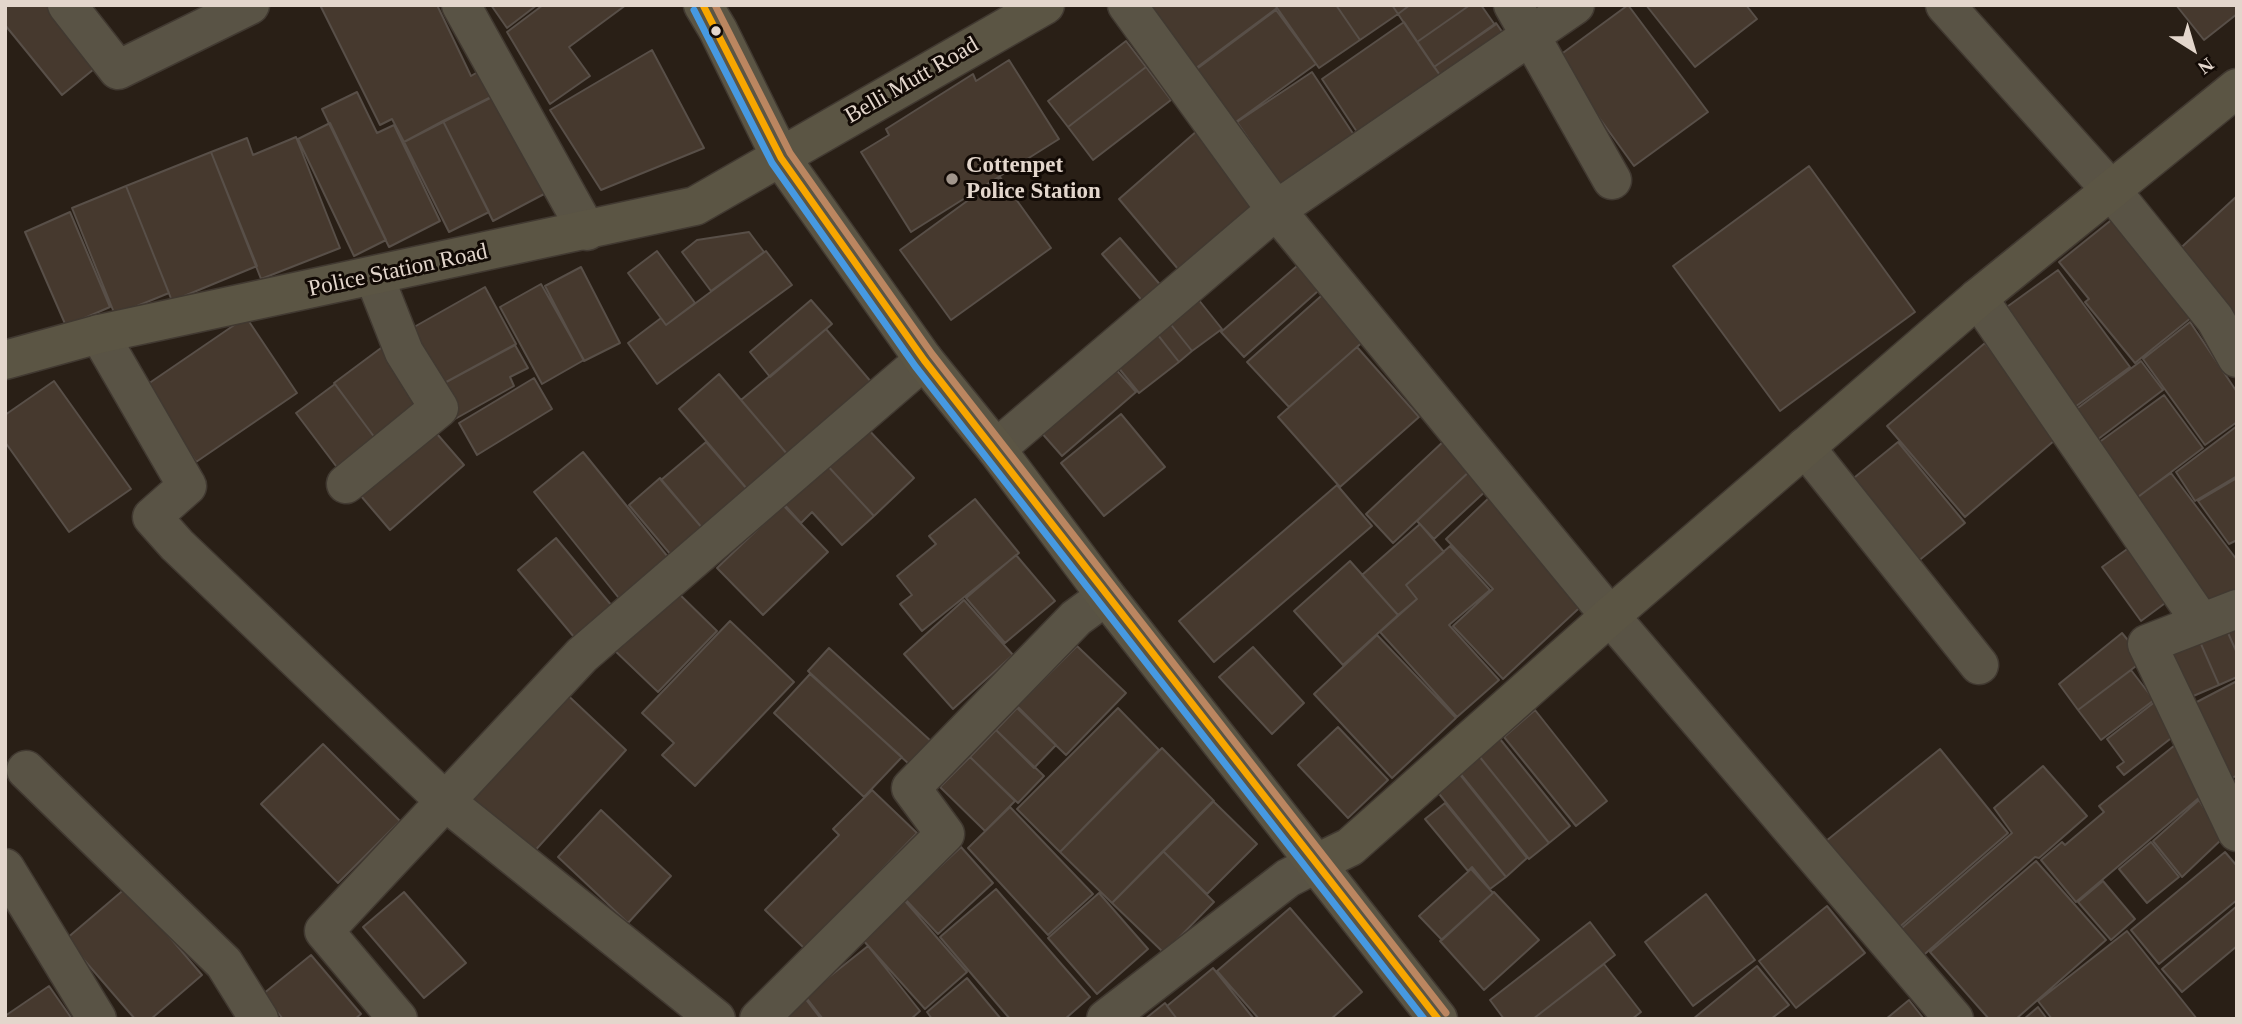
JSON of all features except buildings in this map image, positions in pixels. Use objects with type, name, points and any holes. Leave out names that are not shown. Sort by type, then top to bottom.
[{"type":"street","points":[[67,5],[118,70],[250,5]]},
{"type":"street","points":[[461,5],[587,231]]},
{"type":"street","points":[[703,5],[781,158],[924,360],[1438,1019]]},
{"type":"street","name":"Belli Mutt Road","points":[[781,158],[1045,5]]},
{"type":"street","points":[[1127,5],[1276,210],[1610,616],[1954,1019]]},
{"type":"street","points":[[996,449],[1276,210],[1522,20],[1575,5]]},
{"type":"street","points":[[1945,5],[2111,190],[2215,319],[2237,358]]},
{"type":"street","points":[[1522,20],[1612,180]]},
{"type":"street","points":[[1106,1019],[1288,878],[1350,847],[1610,616],[1978,298],[2237,88]]},
{"type":"street","name":"Police Station Road","points":[[5,359],[99,334],[695,206],[781,158]]},
{"type":"street","points":[[346,484],[439,408],[404,352],[374,276]]},
{"type":"street","points":[[1978,298],[2201,622]]},
{"type":"street","points":[[99,334],[187,486],[152,517],[177,545],[445,801],[716,1019]]},
{"type":"street","points":[[398,1019],[324,931],[582,655],[924,360]]},
{"type":"street","points":[[1805,447],[1979,665]]},
{"type":"street","points":[[759,1019],[945,834],[911,789],[1076,618],[1106,596]]},
{"type":"street","points":[[2232,810],[2147,644],[2237,609]]},
{"type":"street","points":[[26,770],[225,963],[259,1019]]},
{"type":"street","points":[[5,868],[97,1019]]},
{"type":"transit line","points":[[703,5],[781,158],[924,360],[1438,1019]]},
{"type":"transit line","points":[[715,5],[790,153],[932,354],[1446,1013]]},
{"type":"transit line","points":[[694,10],[772,163],[915,366],[1424,1019]]},
{"type":"place","name":"Cottenpet Police Station","points":[[952,179]]}]
